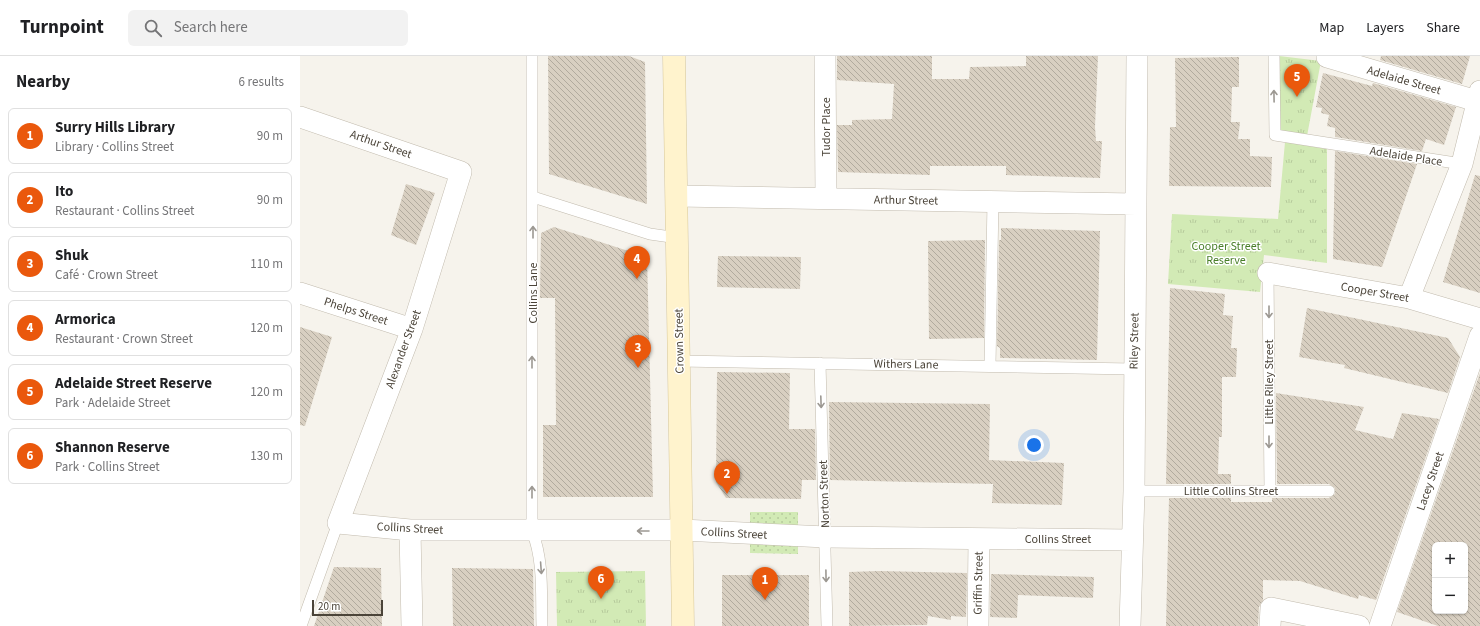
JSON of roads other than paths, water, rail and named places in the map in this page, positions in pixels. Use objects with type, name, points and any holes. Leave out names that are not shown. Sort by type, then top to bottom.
[{"type":"street","name":"Tudor Place","points":[[825,56],[826,198]]},
{"type":"street","name":"Riley Street","points":[[1130,626],[1131,540],[1134,491],[1137,56]]},
{"type":"street","name":"Crown Street","points":[[672,57],[678,238],[683,626]]},
{"type":"street","name":"Adelaide Street","points":[[1327,57],[1370,63],[1479,98]]},
{"type":"street","points":[[1409,298],[1462,164],[1479,98]]},
{"type":"street","name":"Arthur Street","points":[[300,117],[462,172]]},
{"type":"street","name":"Alexander Street","points":[[338,523],[412,329],[462,172]]},
{"type":"street","name":"Arthur Street","points":[[677,196],[1136,204]]},
{"type":"street","name":"Cooper Street","points":[[1268,274],[1409,298],[1480,319]]},
{"type":"street","name":"Phelps Street","points":[[300,293],[412,329]]},
{"type":"street","name":"Lacey Street","points":[[1380,626],[1480,336]]},
{"type":"street","name":"Collins Street","points":[[338,523],[410,530],[682,530],[826,537],[979,540],[1131,540]]},
{"type":"street","points":[[410,530],[412,626]]},
{"type":"street","name":"Griffin Street","points":[[978,626],[979,540]]},
{"type":"street","points":[[1270,617],[1360,626]]},
{"type":"lane","name":"Collins Lane","points":[[532,56],[532,531],[538,547],[541,567],[542,626]]},
{"type":"lane","name":"Adelaide Place","points":[[1274,56],[1275,135],[1462,164]]},
{"type":"lane","points":[[533,197],[650,234],[678,238]]},
{"type":"lane","points":[[990,366],[993,201]]},
{"type":"lane","name":"Little Riley Street","points":[[1268,274],[1270,491]]},
{"type":"lane","name":"Withers Lane","points":[[679,361],[1134,369]]},
{"type":"lane","name":"Norton Street","points":[[820,363],[826,537],[827,626]]},
{"type":"lane","name":"Little Collins Street","points":[[1134,491],[1329,491]]},
{"type":"lane","points":[[301,626],[338,523]]},
{"type":"place","name":"Adelaide Street Reserve","points":[[1297,97]]},
{"type":"place","name":"Armorica","points":[[637,279]]},
{"type":"place","name":"Shuk","points":[[638,368]]},
{"type":"place","name":"Ito","points":[[727,494]]},
{"type":"place","name":"Shannon Reserve","points":[[601,599]]},
{"type":"place","name":"Surry Hills Library","points":[[765,600]]},
{"type":"park label","name":"Cooper Street Reserve","points":[[1226,253]]}]
